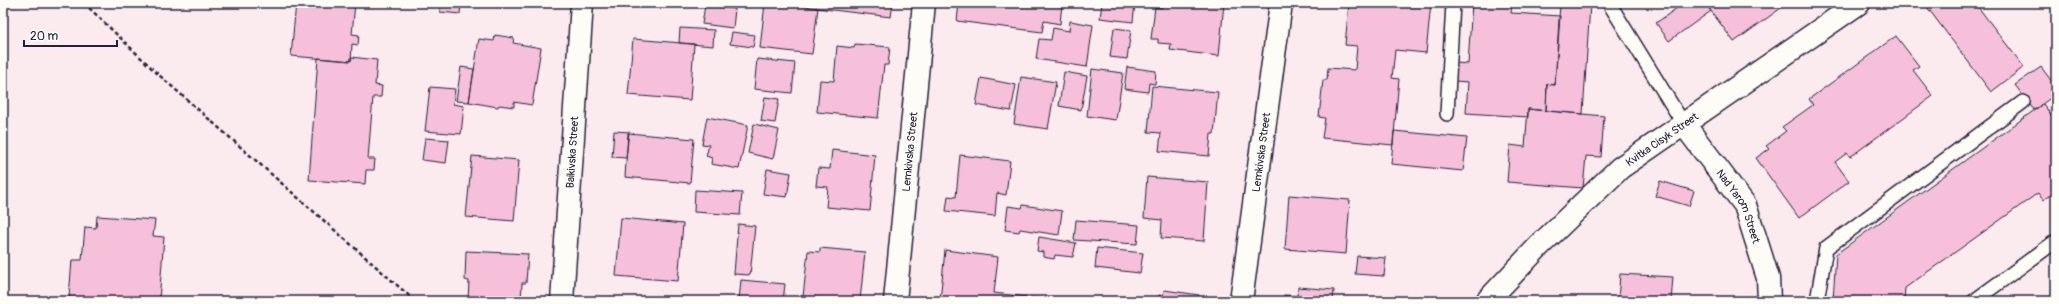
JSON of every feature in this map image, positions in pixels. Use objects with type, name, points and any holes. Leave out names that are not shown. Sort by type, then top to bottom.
[{"type":"street","name":"Baikivska Street","points":[[562,301],[582,3]]},
{"type":"street","name":"Lemkivska Street","points":[[895,301],[924,3]]},
{"type":"street","name":"Lemkivska Street","points":[[1241,301],[1281,3]]},
{"type":"street","name":"Kvitka Cisyk Street","points":[[1487,301],[1540,245],[1620,168],[1683,123],[1859,3]]},
{"type":"street","name":"Nad Yarom Street","points":[[1683,123],[1745,205],[1768,278],[1769,301]]},
{"type":"lane","points":[[1447,114],[1452,3]]},
{"type":"lane","points":[[1609,3],[1683,123]]},
{"type":"lane","points":[[1817,301],[1826,248],[2023,102]]},
{"type":"lane","points":[[1974,301],[2056,241]]},
{"type":"path","points":[[84,3],[160,75],[415,301]]},
{"type":"building","points":[[296,3],[355,3],[352,34],[359,35],[358,45],[352,44],[351,61],[291,56]]},
{"type":"building","points":[[440,3],[461,3],[460,14],[440,12]]},
{"type":"building","points":[[765,3],[793,3],[793,5],[818,8],[812,54],[760,48]]},
{"type":"building","points":[[808,3],[893,3],[891,17],[808,7]]},
{"type":"building","points":[[959,3],[1062,3],[1060,24],[1044,21],[1042,32],[957,21]]},
{"type":"building","points":[[1102,3],[1135,3],[1133,22],[1100,18]]},
{"type":"building","points":[[1162,3],[1224,3],[1219,56],[1170,50],[1171,44],[1158,43],[1158,39],[1151,39],[1155,7],[1162,8]]},
{"type":"building","points":[[1349,3],[1431,3],[1426,53],[1395,50],[1392,78],[1399,79],[1393,145],[1322,138],[1325,118],[1319,117],[1323,80],[1327,80],[1328,68],[1355,70],[1357,46],[1345,45]]},
{"type":"building","points":[[1472,3],[1512,3],[1511,13],[1560,16],[1555,85],[1547,84],[1546,111],[1528,109],[1528,117],[1466,113],[1468,82],[1455,81],[1456,63],[1468,64]]},
{"type":"building","points":[[1560,3],[1590,4],[1583,114],[1546,111],[1547,84],[1555,85]]},
{"type":"building","points":[[1684,3],[1705,3],[1711,11],[1669,41],[1656,23]]},
{"type":"building","points":[[1705,3],[1788,3],[1734,42]]},
{"type":"building","points":[[1924,3],[1975,3],[2024,67],[1991,92]]},
{"type":"building","points":[[705,5],[735,9],[733,28],[702,24]]},
{"type":"building","points":[[1070,21],[1093,25],[1087,67],[1036,59],[1039,39],[1051,40],[1053,28],[1069,31]]},
{"type":"building","points":[[680,28],[714,30],[713,46],[679,43]]},
{"type":"building","points":[[1114,28],[1131,30],[1127,59],[1110,57]]},
{"type":"building","points":[[732,32],[755,35],[753,47],[730,44]]},
{"type":"building","points":[[495,35],[514,38],[513,43],[541,48],[532,105],[514,102],[514,107],[499,105],[498,107],[469,102],[479,39],[494,41]]},
{"type":"building","points":[[1896,36],[1919,66],[1913,70],[1933,96],[1850,157],[1847,153],[1835,162],[1849,181],[1799,218],[1756,158],[1769,149],[1766,146],[1786,131],[1782,127],[1813,105],[1809,99]]},
{"type":"building","points":[[633,39],[694,44],[690,100],[628,95]]},
{"type":"building","points":[[855,44],[890,47],[888,65],[884,65],[878,118],[817,112],[820,80],[834,81],[837,46],[854,48]]},
{"type":"building","points":[[351,57],[377,60],[375,85],[382,86],[381,97],[373,97],[368,159],[375,159],[374,170],[366,170],[365,184],[309,180],[318,58],[351,61]]},
{"type":"building","points":[[757,59],[795,63],[792,93],[754,89]]},
{"type":"building","points":[[461,67],[474,69],[469,102],[456,101]]},
{"type":"building","points":[[1127,67],[1156,71],[1155,84],[1149,83],[1148,92],[1124,89]]},
{"type":"building","points":[[2041,67],[2056,87],[2056,94],[2034,110],[2015,85]]},
{"type":"building","points":[[1092,69],[1123,73],[1116,120],[1087,116]]},
{"type":"building","points":[[1064,72],[1087,76],[1081,110],[1059,106]]},
{"type":"building","points":[[1021,77],[1056,82],[1048,129],[1014,124]]},
{"type":"building","points":[[981,78],[1016,85],[1011,111],[976,105]]},
{"type":"building","points":[[1152,86],[1218,92],[1214,134],[1211,134],[1209,156],[1159,151],[1161,133],[1148,132]]},
{"type":"building","points":[[430,87],[455,89],[453,104],[464,106],[461,134],[425,131]]},
{"type":"building","points":[[765,97],[779,99],[775,123],[761,121]]},
{"type":"building","points":[[2043,104],[2056,121],[2056,180],[2052,182],[2056,191],[2043,200],[2038,193],[1905,288],[1904,301],[1833,301],[1836,254]]},
{"type":"building","points":[[1528,109],[1604,116],[1601,157],[1586,156],[1583,188],[1507,182],[1510,145],[1525,147]]},
{"type":"building","points":[[707,117],[748,125],[739,169],[711,164],[712,158],[706,156],[709,145],[702,144]]},
{"type":"building","points":[[754,124],[779,130],[773,159],[748,153]]},
{"type":"building","points":[[614,131],[629,132],[626,158],[612,157]]},
{"type":"building","points":[[1394,131],[1467,138],[1463,171],[1391,164]]},
{"type":"building","points":[[628,133],[694,139],[690,183],[625,177]]},
{"type":"building","points":[[425,138],[449,140],[446,163],[422,160]]},
{"type":"building","points":[[832,150],[875,155],[870,211],[826,207],[828,187],[816,186],[818,168],[830,169]]},
{"type":"building","points":[[960,155],[1010,161],[1006,195],[997,193],[995,216],[946,211],[948,196],[956,197]]},
{"type":"building","points":[[472,156],[519,160],[514,221],[466,217]]},
{"type":"building","points":[[767,169],[791,173],[787,197],[763,194]]},
{"type":"building","points":[[1147,177],[1208,182],[1204,241],[1161,238],[1162,220],[1144,218]]},
{"type":"building","points":[[1660,181],[1694,191],[1689,206],[1655,196]]},
{"type":"building","points":[[695,190],[742,193],[740,215],[694,212]]},
{"type":"building","points":[[1289,195],[1350,200],[1346,254],[1285,249]]},
{"type":"building","points":[[1023,205],[1062,211],[1059,235],[1020,229],[1019,232],[1005,230],[1008,206],[1022,208]]},
{"type":"building","points":[[97,216],[155,220],[153,236],[164,237],[159,301],[81,301],[81,298],[69,297],[72,260],[82,260],[85,227],[96,228]]},
{"type":"building","points":[[621,218],[683,224],[678,281],[616,276]]},
{"type":"building","points":[[1076,220],[1139,225],[1137,244],[1074,240]]},
{"type":"building","points":[[738,224],[755,226],[750,275],[734,274]]},
{"type":"building","points":[[1039,237],[1076,243],[1073,257],[1055,255],[1054,259],[1043,257],[1043,252],[1037,251]]},
{"type":"building","points":[[820,248],[865,252],[860,301],[803,297],[808,251],[820,252]]},
{"type":"building","points":[[1097,248],[1143,253],[1140,273],[1095,268]]},
{"type":"building","points":[[945,250],[998,257],[994,293],[1061,301],[940,301]]},
{"type":"building","points":[[466,251],[528,254],[526,283],[522,283],[521,301],[468,301],[469,281],[465,280]]},
{"type":"building","points":[[1357,256],[1386,258],[1384,276],[1355,274]]},
{"type":"building","points":[[1620,274],[1673,277],[1671,301],[1618,301]]},
{"type":"building","points":[[741,280],[785,284],[783,301],[739,301]]},
{"type":"building","points":[[1298,287],[1334,290],[1333,301],[1284,301],[1284,295],[1297,296]]},
{"type":"building","points":[[1164,290],[1199,295],[1198,301],[1158,301],[1159,295],[1163,296]]}]
